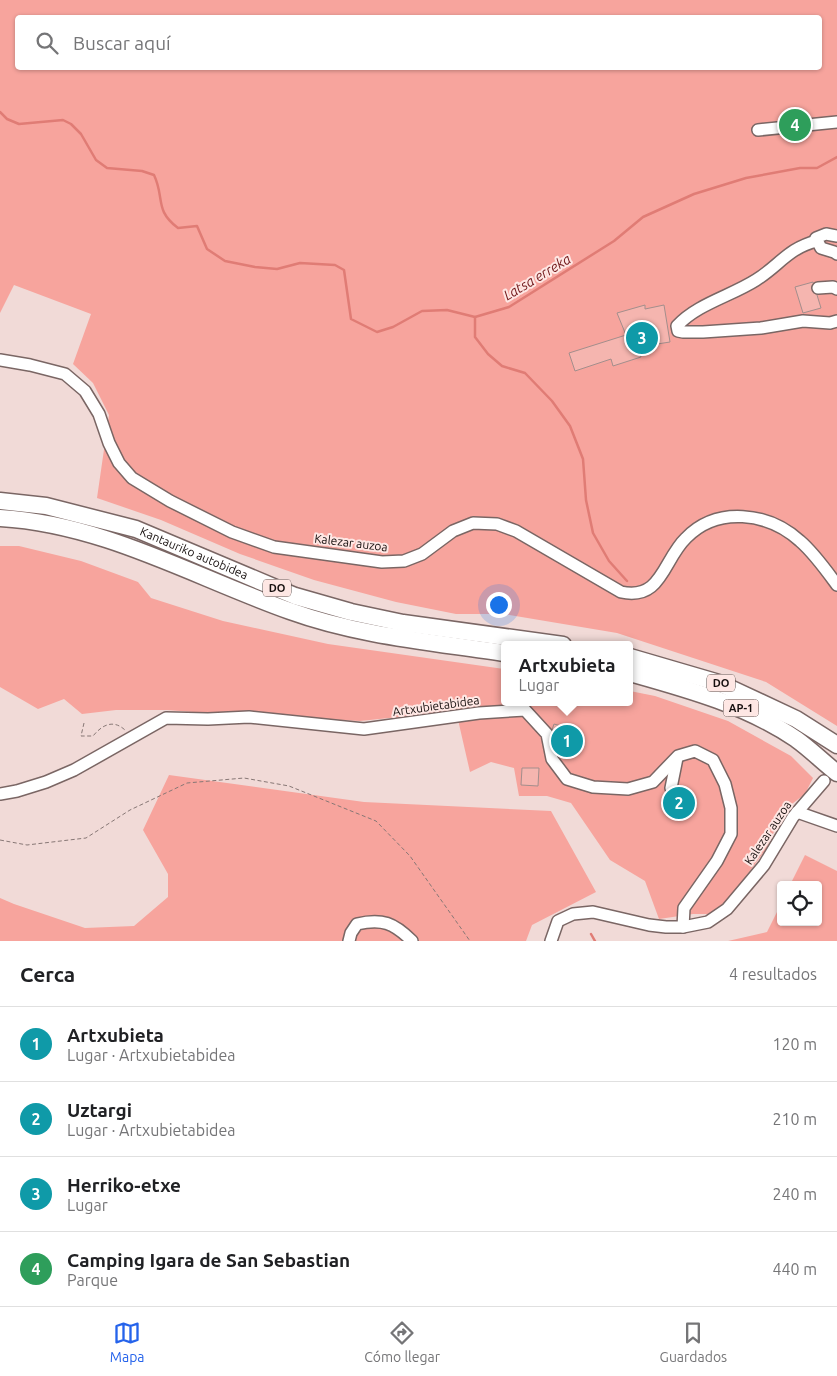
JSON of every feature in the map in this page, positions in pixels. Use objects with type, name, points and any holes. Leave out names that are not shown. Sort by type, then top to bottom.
[{"type":"highway","name":"Kantauriko autobidea","points":[[0,501],[46,506],[136,529],[295,596],[351,612],[403,623],[533,641]]},
{"type":"highway","name":"Kantauriko autobidea","points":[[0,518],[70,529],[133,547],[290,611],[353,630],[501,653]]},
{"type":"highway","name":"DO","points":[[633,658],[719,682],[807,725]]},
{"type":"highway","name":"AP-1","points":[[633,675],[686,689],[741,708],[796,739],[830,777]]},
{"type":"highway","points":[[807,725],[837,745]]},
{"type":"highway","points":[[807,725],[837,751]]},
{"type":"street","points":[[758,130],[837,122]]},
{"type":"street","points":[[837,236],[826,234],[816,238],[821,248],[837,254]]},
{"type":"street","points":[[818,241],[801,245],[758,279],[687,316],[677,326],[678,331],[693,333],[762,328],[802,321],[832,322],[837,332]]},
{"type":"street","points":[[818,288],[833,287],[837,289]]},
{"type":"street","name":"Kalezar auzoa","points":[[0,360],[66,374],[85,391],[99,414],[109,443],[119,463],[132,478],[170,501],[232,532],[274,547],[382,562],[404,561],[422,554],[453,532],[473,523],[497,524],[516,531],[621,592],[634,595],[652,588],[684,539],[699,526],[718,519],[737,516],[758,518],[780,526],[800,541],[837,585]]},
{"type":"street","name":"Artxubietabidea","points":[[0,794],[17,792],[74,770],[166,718],[208,719],[249,717],[364,729],[479,713],[524,710],[547,734],[552,759],[567,779],[593,787],[628,790],[653,782],[678,756]]},
{"type":"street","points":[[672,788],[678,756],[695,751],[713,760],[725,784],[731,808],[731,834],[716,861],[684,908],[683,926]]},
{"type":"street","name":"Kalezar auzoa","points":[[551,941],[558,921],[573,914],[593,912],[648,925],[683,926],[708,922],[727,909],[764,865],[793,817],[830,777]]},
{"type":"street","points":[[797,812],[837,826]]},
{"type":"street","points":[[349,941],[351,933],[357,924],[370,921],[384,922],[398,928],[412,941]]},
{"type":"path","points":[[84,723],[81,736],[93,736],[99,728],[110,723],[120,726],[132,737]]},
{"type":"path","points":[[0,840],[27,845],[86,838],[130,810],[186,783],[244,778],[288,786],[376,821],[410,856],[470,941]]},
{"type":"shaded area","points":[[0,0],[837,0],[837,726],[766,682],[617,633],[504,614],[456,614],[396,602],[314,580],[240,554],[161,520],[97,498],[109,415],[93,383],[73,364],[91,314],[14,285],[0,313]]},
{"type":"shaded area","points":[[0,546],[19,546],[81,561],[138,582],[151,598],[223,621],[328,644],[501,669],[501,706],[633,706],[633,692],[655,696],[728,721],[791,756],[813,778],[805,794],[784,810],[766,849],[732,896],[711,914],[693,914],[659,919],[645,881],[610,860],[571,803],[547,796],[519,796],[514,768],[491,762],[470,772],[456,711],[360,721],[300,718],[254,712],[206,713],[167,710],[116,710],[82,714],[64,699],[38,709],[0,687]]},
{"type":"shaded area","points":[[169,775],[364,802],[551,811],[596,892],[532,925],[526,941],[0,941],[0,898],[85,928],[134,926],[168,897],[168,874],[143,830]]},
{"type":"shaded area","points":[[805,855],[837,871],[837,941],[728,941],[767,932],[777,912],[777,926],[822,926],[822,881],[792,881]]},
{"type":"building","points":[[813,282],[821,308],[803,313],[795,287]]},
{"type":"building","points":[[645,305],[645,309],[664,305],[670,342],[638,347],[641,357],[613,366],[611,359],[575,371],[569,353],[626,335],[617,313]]},
{"type":"building","points":[[554,724],[581,732],[574,754],[553,748],[557,734],[551,733]]},
{"type":"building","points":[[522,768],[539,768],[538,786],[521,785]]},
{"type":"building","points":[[686,789],[695,805],[671,817],[663,802]]},
{"type":"waterway","name":"Latsa erreka","points":[[0,112],[7,119],[19,124],[63,120],[71,124],[81,134],[96,160],[107,168],[142,171],[154,175],[166,215],[178,228],[197,226],[207,249],[225,261],[277,269],[300,263],[335,265],[344,270],[351,319],[377,332],[393,327],[422,311],[447,310],[475,317],[509,307],[614,241],[643,217],[694,194],[746,178],[800,168],[817,168],[837,157]]},
{"type":"waterway","points":[[475,317],[475,337],[488,354],[502,366],[525,373],[552,401],[570,426],[583,459],[586,500],[593,533],[609,561],[627,581]]},
{"type":"waterway","points":[[591,934],[595,941]]},
{"type":"place","name":"Camping Igara de San Sebastian","points":[[795,125]]},
{"type":"place","name":"Herriko-etxe","points":[[642,338]]},
{"type":"place","name":"Artxubieta","points":[[567,741]]},
{"type":"place","name":"Uztargi","points":[[679,803]]}]
